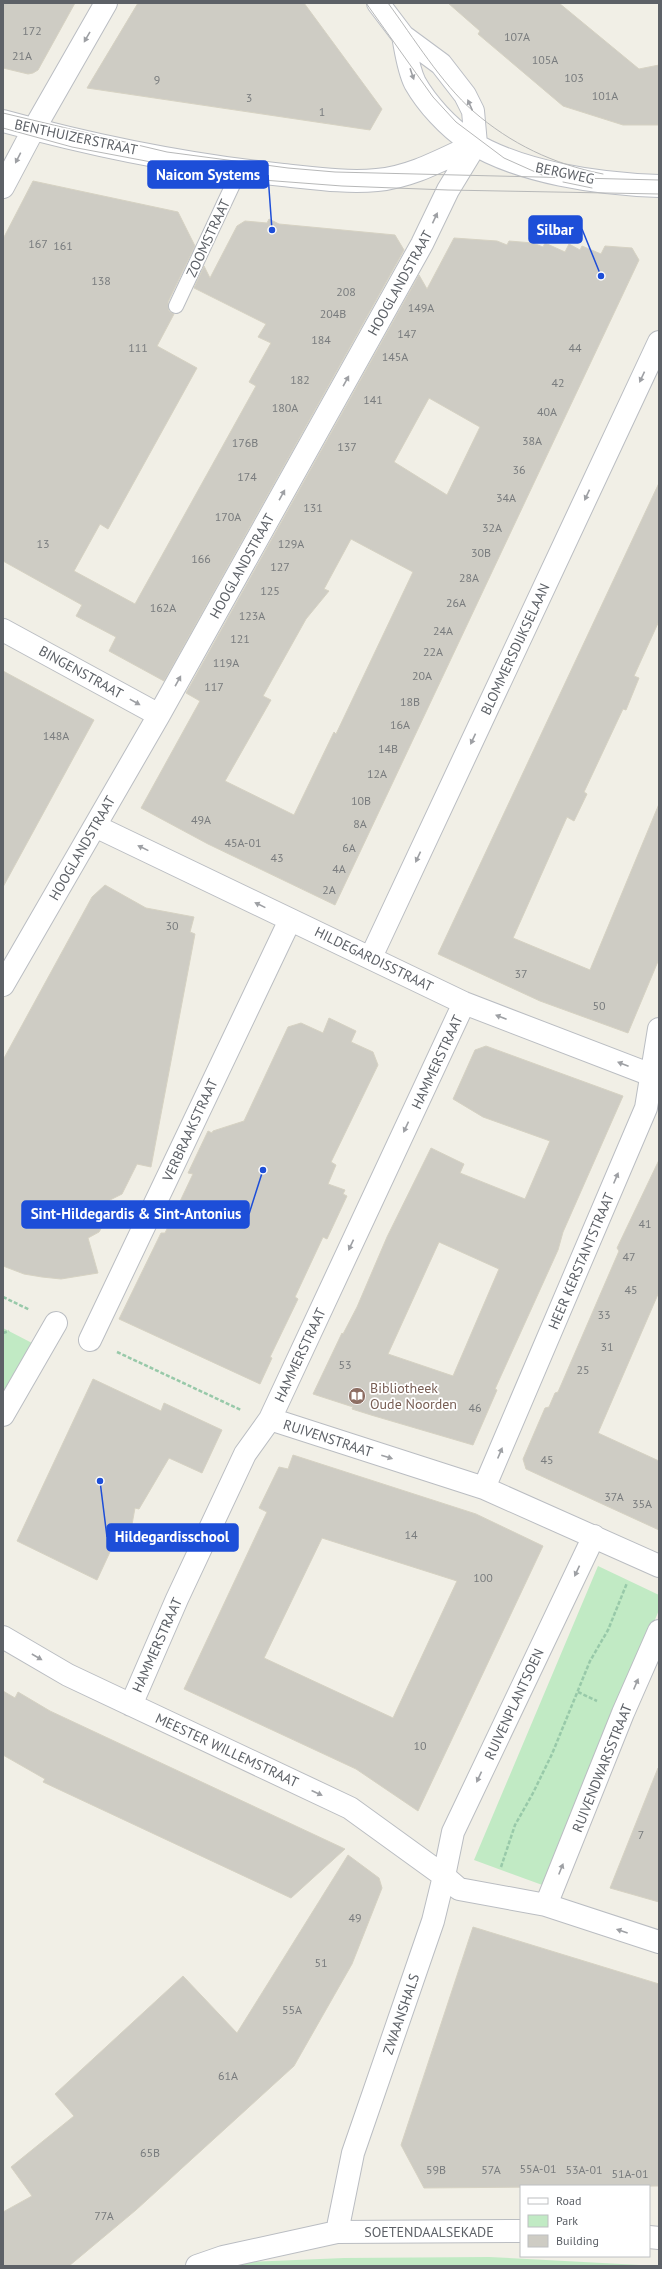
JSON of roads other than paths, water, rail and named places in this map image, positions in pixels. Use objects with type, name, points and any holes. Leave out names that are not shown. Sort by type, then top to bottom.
[{"type":"street","points":[[3,187],[106,3]]},
{"type":"street","name":"BERGWEG","points":[[378,3],[403,36],[441,64],[465,95],[473,111],[476,144]]},
{"type":"street","name":"BERGWEG","points":[[403,36],[407,59],[415,82],[426,99],[455,131],[476,144],[504,158],[548,171],[623,185],[659,186]]},
{"type":"street","name":"BENTHUIZERSTRAAT","points":[[3,121],[34,130],[170,158],[238,170],[320,178],[377,180],[410,173],[476,144]]},
{"type":"street","name":"HOOGLANDSTRAAT","points":[[3,985],[9,959],[96,826],[422,244],[448,190],[476,144]]},
{"type":"street","name":"BLOMMERSDIJKSELAAN","points":[[371,957],[659,342]]},
{"type":"street","name":"BINGENSTRAAT","points":[[3,630],[159,715]]},
{"type":"street","name":"HILDEGARDISSTRAAT","points":[[96,826],[464,1003],[655,1076]]},
{"type":"street","name":"VERBRAAKSTRAAT","points":[[90,1340],[290,920]]},
{"type":"street","name":"HAMMERSTRAAT","points":[[131,1705],[177,1599],[246,1454],[270,1419],[464,1003]]},
{"type":"street","name":"HEER KERSTANTSTRAAT","points":[[484,1488],[646,1108],[655,1076],[659,1029]]},
{"type":"street","points":[[3,1415],[56,1323]]},
{"type":"street","name":"RUIVENSTRAAT","points":[[270,1419],[484,1488],[659,1566]]},
{"type":"street","name":"RUIVENPLANTSOEN","points":[[444,1876],[453,1832],[594,1536]]},
{"type":"street","name":"RUIVENDWARSSTRAAT","points":[[546,1905],[623,1713],[659,1631]]},
{"type":"street","name":"MEESTER WILLEMSTRAAT","points":[[3,1637],[68,1675],[350,1808],[444,1876]]},
{"type":"street","points":[[444,1876],[459,1889],[546,1905],[659,1942]]},
{"type":"street","name":"ZWAANSHALS","points":[[337,2232],[353,2153],[433,1921],[444,1876]]},
{"type":"street","points":[[197,2266],[223,2257],[337,2232]]},
{"type":"street","name":"SOETENDAALSEKADE","points":[[337,2232],[520,2232]]},
{"type":"lane","name":"ZOOMSTRAAT","points":[[176,306],[198,263],[236,178],[238,170]]},
{"type":"tram line","points":[[366,3],[433,97],[456,122],[504,158],[542,175]]},
{"type":"tram line","points":[[388,3],[428,60],[450,88],[487,123],[518,143],[534,151],[567,165],[603,174]]},
{"type":"tram line","points":[[3,113],[167,152],[288,168],[335,172],[659,180]]},
{"type":"tram line","points":[[3,128],[72,147],[236,178],[342,186],[448,190],[659,194]]},
{"type":"tram line","points":[[563,182],[592,188]]},
{"type":"place","name":"Naicom Systems","points":[[272,230]]},
{"type":"place","name":"Silbar","points":[[601,276]]},
{"type":"place","name":"Sint-Hildegardis & Sint-Antonius","points":[[263,1170]]},
{"type":"place","name":"Bibliotheek Oude Noorden","points":[[357,1396]]},
{"type":"place","name":"Hildegardisschool","points":[[100,1481]]}]
